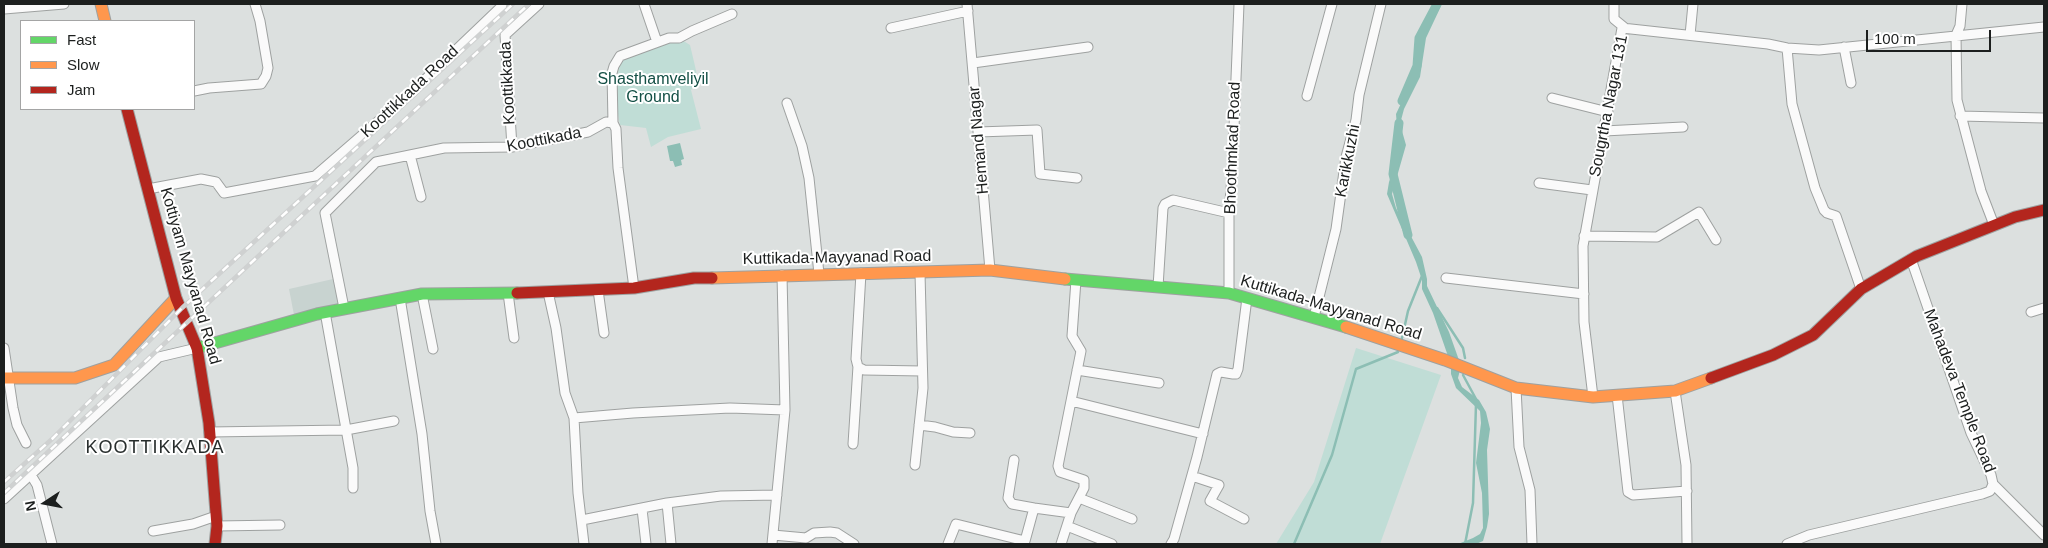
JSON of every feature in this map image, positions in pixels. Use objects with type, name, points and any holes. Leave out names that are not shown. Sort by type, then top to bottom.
[{"type":"main road","points":[[101,4],[105,20]]},
{"type":"main road","name":"Kottiyam Mayyanad Road","points":[[128,110],[176,298],[197,348],[209,432],[216,521],[215,544]]},
{"type":"main road","name":"Kuttikada-Mayyanad Road","points":[[197,348],[325,312],[422,294],[548,292],[634,288],[694,278],[782,274],[990,270],[1076,280],[1229,293],[1314,317],[1444,360],[1516,388],[1594,397],[1618,396],[1675,391],[1773,355],[1813,335],[1861,289],[1911,259],[2015,217],[2044,210]]},
{"type":"main road","points":[[6,378],[75,378],[114,365],[176,298]]},
{"type":"street","points":[[4,9],[64,4]]},
{"type":"street","points":[[195,91],[261,84],[268,68],[260,20],[255,4]]},
{"type":"street","name":"Koottikkada Road","points":[[148,190],[201,179],[216,182],[224,193],[315,176],[412,92],[502,4]]},
{"type":"street","name":"Koottikkada","points":[[512,147],[504,36],[538,4]]},
{"type":"street","points":[[644,4],[657,42]]},
{"type":"street","name":"Bhoothmkad Road","points":[[1229,293],[1229,213],[1238,4]]},
{"type":"street","points":[[1307,96],[1332,4]]},
{"type":"street","name":"Karikkuzhi","points":[[1314,317],[1336,229],[1346,157],[1381,4]]},
{"type":"street","points":[[1614,4],[1614,19],[1625,28],[1622,28]]},
{"type":"street","points":[[1690,35],[1692,4]]},
{"type":"street","points":[[1962,4],[1960,26],[1956,35],[1957,100],[1981,191],[1994,225]]},
{"type":"street","name":"Hemand Nagar","points":[[891,28],[967,7],[990,270]]},
{"type":"street","points":[[634,288],[618,168],[616,129],[613,123],[611,94],[614,66],[620,56],[669,38],[679,38],[732,14]]},
{"type":"street","name":"Sougrtha Nagar 131","points":[[1594,397],[1584,322],[1583,246],[1622,28],[1768,44],[1787,48],[1819,50],[2044,27]]},
{"type":"street","points":[[973,63],[1088,47]]},
{"type":"street","points":[[1787,48],[1792,104],[1815,188],[1827,214],[1836,216],[1861,289]]},
{"type":"street","points":[[1844,48],[1851,83]]},
{"type":"street","points":[[1552,98],[1608,112]]},
{"type":"street","points":[[787,103],[802,146],[809,178],[819,274]]},
{"type":"street","points":[[1960,116],[2044,118]]},
{"type":"street","name":"Koottikada","points":[[410,155],[444,148],[512,147],[588,132],[606,122],[613,123]]},
{"type":"street","points":[[1604,131],[1683,127]]},
{"type":"street","points":[[978,132],[1037,130],[1040,174],[1077,178]]},
{"type":"street","points":[[344,308],[325,213],[376,162],[410,155],[421,197]]},
{"type":"street","points":[[1540,183],[1592,190]]},
{"type":"street","points":[[1158,287],[1163,208],[1165,204],[1173,200],[1229,213]]},
{"type":"street","points":[[1584,236],[1657,237],[1699,212],[1716,240]]},
{"type":"street","name":"Mahadeva Temple Road","points":[[1911,259],[1971,433],[1991,475],[1993,484],[2044,534]]},
{"type":"street","points":[[914,465],[923,388],[920,272]]},
{"type":"street","points":[[853,444],[861,273]]},
{"type":"street","points":[[782,274],[785,410],[772,540],[806,538],[814,533],[830,532],[854,544]]},
{"type":"street","points":[[1446,278],[1584,294]]},
{"type":"street","points":[[1061,544],[1070,513],[1084,488],[1084,480],[1060,472],[1058,466],[1081,351],[1072,336],[1076,280]]},
{"type":"street","points":[[598,290],[604,333]]},
{"type":"street","points":[[548,292],[556,328],[565,393],[574,418],[578,493],[584,544]]},
{"type":"street","points":[[508,293],[514,338]]},
{"type":"street","points":[[422,294],[432,349]]},
{"type":"street","points":[[400,298],[422,434],[430,511],[436,544]]},
{"type":"street","points":[[1171,544],[1192,476],[1217,374],[1221,372],[1236,374],[1238,370],[1247,298]]},
{"type":"street","points":[[2031,312],[2044,308]]},
{"type":"street","points":[[325,312],[353,468],[353,488]]},
{"type":"street","points":[[4,348],[6,378],[17,425],[26,443]]},
{"type":"street","points":[[4,499],[159,357],[197,348]]},
{"type":"street","points":[[858,366],[864,370],[922,371]]},
{"type":"street","points":[[1077,370],[1159,384]]},
{"type":"street","points":[[1516,388],[1519,447],[1530,490],[1532,544]]},
{"type":"street","points":[[1675,391],[1686,465],[1687,544]]},
{"type":"street","points":[[1618,396],[1625,484],[1628,492],[1633,495],[1687,491]]},
{"type":"street","points":[[1071,401],[1203,434]]},
{"type":"street","points":[[574,418],[730,408],[785,410]]},
{"type":"street","points":[[209,432],[346,430],[394,421]]},
{"type":"street","points":[[919,425],[953,432],[970,433]]},
{"type":"street","points":[[1014,460],[1008,498],[1012,504],[1070,513]]},
{"type":"street","points":[[31,475],[37,485],[52,544]]},
{"type":"street","points":[[1192,476],[1219,485],[1210,501],[1244,519]]},
{"type":"street","points":[[1787,544],[1982,494],[1990,491],[1993,484]]},
{"type":"street","points":[[582,520],[667,503],[721,496],[777,495]]},
{"type":"street","points":[[1079,498],[1132,519]]},
{"type":"street","points":[[667,503],[671,544]]},
{"type":"street","points":[[948,544],[956,524],[1025,541],[1034,508]]},
{"type":"street","points":[[642,509],[646,544]]},
{"type":"street","points":[[153,531],[216,521],[280,525]]},
{"type":"street","points":[[1067,526],[1112,544]]},
{"type":"shaded area","points":[[1437,4],[1442,4],[1426,38],[1420,77],[1404,109],[1400,124],[1406,145],[1392,194],[1396,208],[1422,257],[1427,286],[1449,332],[1460,363],[1449,359],[1433,313],[1422,289],[1422,280],[1416,262],[1387,194],[1399,153],[1396,114],[1413,78],[1420,37]]},
{"type":"shaded area","points":[[680,143],[684,159],[681,160],[682,165],[675,167],[673,161],[670,161],[667,146]]},
{"type":"shaded area","points":[[333,279],[339,305],[294,315],[289,289]]},
{"type":"shaded area","points":[[1451,367],[1460,370],[1458,378],[1462,387],[1479,400],[1486,412],[1490,429],[1487,450],[1489,514],[1483,541],[1476,544],[1458,544],[1480,534],[1483,528],[1482,493],[1476,463],[1481,423],[1480,411],[1456,388],[1451,374]]},
{"type":"green space","name":"Shasthamveliyil Ground","points":[[682,40],[690,45],[698,80],[691,90],[701,129],[668,137],[651,147],[646,128],[620,125],[614,94],[621,61],[634,53]]},
{"type":"green space","points":[[1356,348],[1441,375],[1380,544],[1276,544],[1314,482]]},
{"type":"waterway","points":[[1402,101],[1417,66],[1419,38],[1437,4]]},
{"type":"waterway","points":[[1399,123],[1393,174],[1408,235]]},
{"type":"waterway","points":[[1402,338],[1408,311],[1422,276]]},
{"type":"waterway","points":[[1437,308],[1463,348],[1465,358]]},
{"type":"waterway","points":[[1294,544],[1332,455],[1356,369],[1398,352]]},
{"type":"waterway","points":[[1463,375],[1476,399]]},
{"type":"waterway","points":[[1465,544],[1473,503],[1476,404]]},
{"type":"railway","points":[[4,482],[52,439],[182,308],[513,4]]},
{"type":"railway","points":[[4,493],[529,4]]},
{"type":"traffic: fast","points":[[1065,279],[1229,293],[1346,327]]},
{"type":"traffic: fast","points":[[197,348],[317,314],[422,294],[517,293]]},
{"type":"traffic: slow","points":[[101,4],[105,20]]},
{"type":"traffic: slow","points":[[712,278],[990,270],[1065,279]]},
{"type":"traffic: slow","points":[[4,378],[75,378],[114,365],[176,298]]},
{"type":"traffic: slow","points":[[1346,327],[1445,360],[1516,388],[1593,397],[1675,391],[1711,378]]},
{"type":"traffic: jam","points":[[127,110],[176,298],[197,348],[209,423],[217,526],[215,544]]},
{"type":"traffic: jam","points":[[1711,378],[1773,355],[1813,335],[1861,289],[1917,256],[2015,217],[2044,210]]},
{"type":"traffic: jam","points":[[517,293],[634,288],[694,278],[712,278]]},
{"type":"district","name":"KOOTTIKKADA","points":[[155,448]]}]
